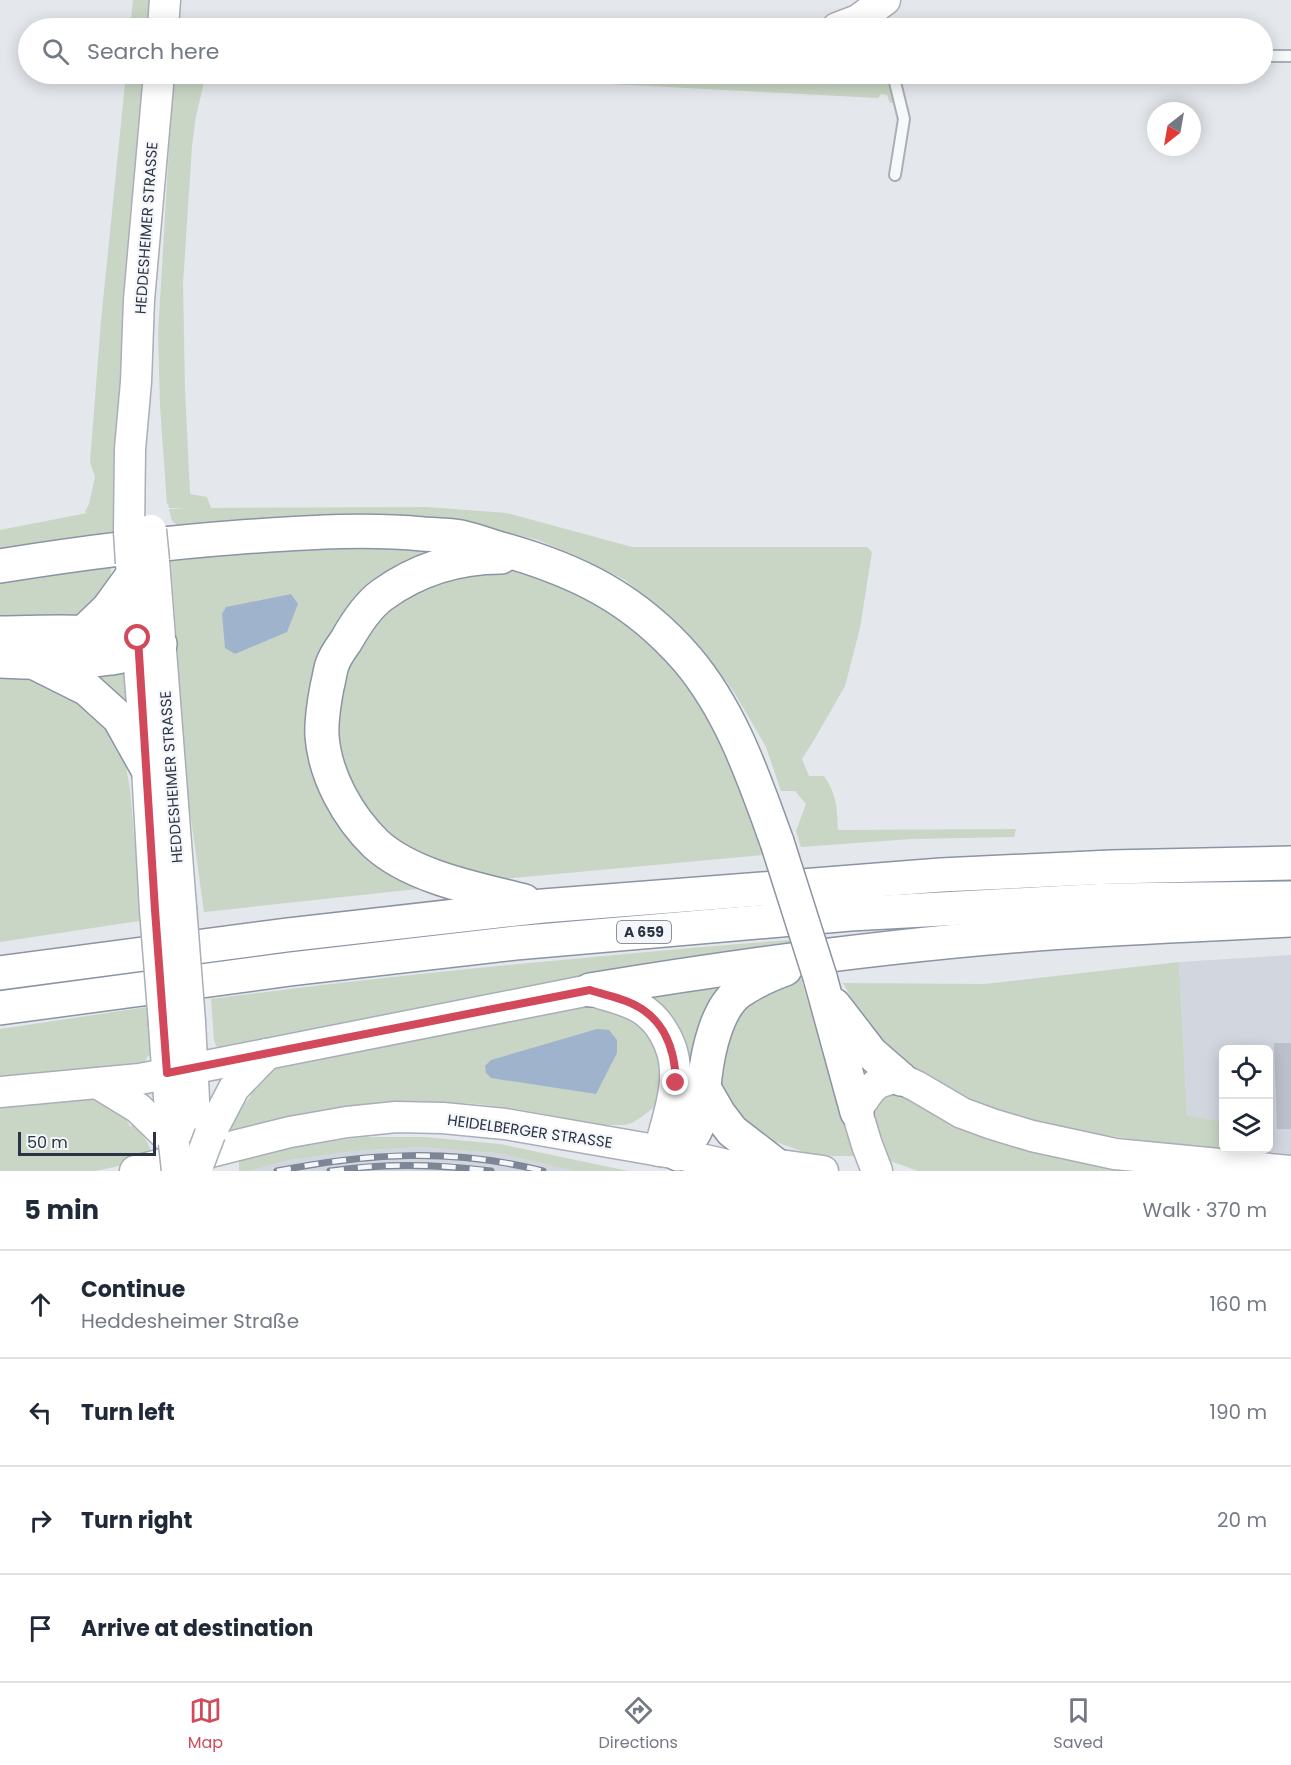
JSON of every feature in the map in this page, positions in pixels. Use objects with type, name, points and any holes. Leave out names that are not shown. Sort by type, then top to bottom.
[{"type":"highway","points":[[0,566],[65,555],[174,542],[334,531],[400,532],[460,537],[529,556],[574,573],[613,594],[655,626],[688,660],[718,704],[747,759],[822,975],[858,1112]]},
{"type":"highway","points":[[529,556],[478,557],[447,563],[414,575],[381,596],[354,626],[332,664],[324,702],[322,737],[329,768],[341,798],[359,826],[377,845],[397,860],[446,880],[543,906]]},
{"type":"highway","points":[[84,632],[108,609],[139,567]]},
{"type":"highway","points":[[0,633],[84,632],[146,644]]},
{"type":"highway","points":[[0,661],[35,663],[112,658],[146,644]]},
{"type":"highway","points":[[35,663],[87,689],[118,718],[147,768]]},
{"type":"highway","name":"A 659","points":[[9,970],[543,906],[941,875],[1111,867],[1291,863]]},
{"type":"highway","name":"A 659","points":[[0,1008],[290,969],[515,943],[850,914],[1108,900],[1291,898]]},
{"type":"highway","points":[[669,1153],[697,1128],[714,1033],[724,1010],[737,993],[765,977],[822,975],[948,942],[1064,932],[1291,920]]},
{"type":"highway","points":[[590,990],[735,967],[822,975]]},
{"type":"highway","points":[[822,975],[871,1053],[901,1079]]},
{"type":"highway","points":[[704,1088],[719,1114],[765,1168]]},
{"type":"main road","points":[[164,18],[165,0]]},
{"type":"main road","points":[[863,18],[885,0]]},
{"type":"main road","name":"HEDDESHEIMER STRASSE","points":[[158,84],[140,289],[136,382],[139,567],[168,909],[179,1071],[193,1153]]},
{"type":"main road","name":"HEDDESHEIMER STRASSE","points":[[146,644],[147,768],[168,909]]},
{"type":"main road","points":[[0,1092],[140,1078],[590,990],[626,1001],[644,1010],[659,1025],[670,1042],[676,1062],[676,1083],[669,1153]]},
{"type":"main road","points":[[98,1083],[138,1108],[193,1153],[234,1088],[267,1054]]},
{"type":"main road","points":[[872,1158],[858,1112],[861,1103],[871,1089],[894,1078],[901,1079],[962,1113],[1032,1136],[1115,1154],[1291,1171]]},
{"type":"main road","name":"HEIDELBERGER STRASSE","points":[[135,1171],[290,1132],[347,1122],[396,1117],[443,1118],[505,1124],[669,1153],[737,1159],[765,1168],[823,1171]]},
{"type":"lane","points":[[1273,56],[1291,56]]},
{"type":"lane","points":[[895,84],[904,119],[895,175]]},
{"type":"shaded area","points":[[1291,955],[1291,1160],[1262,1158],[1263,1153],[1273,1153],[1273,1045],[1219,1045],[1219,1121],[1187,1115],[1179,962]]},
{"type":"shaded area","points":[[419,1147],[497,1153],[575,1171],[249,1171],[289,1160],[355,1151]]},
{"type":"green space","points":[[133,0],[156,0],[147,18],[131,18]]},
{"type":"green space","points":[[125,84],[145,84],[114,533],[106,537],[0,552],[0,530],[87,513],[85,512],[95,477],[90,462],[101,321]]},
{"type":"green space","points":[[174,84],[204,84],[192,146],[183,284],[190,494],[207,497],[211,508],[427,507],[507,513],[632,547],[867,547],[872,552],[860,628],[845,686],[802,759],[809,776],[824,776],[832,789],[836,802],[838,830],[1016,829],[1014,837],[911,839],[801,847],[796,831],[806,804],[795,791],[781,791],[766,747],[734,692],[701,648],[666,613],[625,580],[538,540],[497,530],[414,520],[179,526],[172,521],[169,509],[187,509],[169,508],[167,505],[160,406],[158,334]]},
{"type":"green space","points":[[610,84],[890,84],[894,103],[890,103],[887,95],[881,94],[878,98]]},
{"type":"green space","points":[[463,546],[353,611],[325,784],[427,888],[204,912],[188,797],[170,551]]},
{"type":"green space","points":[[111,559],[111,574],[106,589],[83,614],[67,619],[0,623],[0,574]]},
{"type":"green space","points":[[509,566],[608,604],[688,679],[719,731],[763,855],[503,879],[464,877],[396,848],[354,802],[331,727],[351,643],[406,587]]},
{"type":"green space","points":[[125,665],[133,722],[74,670]]},
{"type":"green space","points":[[0,675],[46,683],[74,696],[106,724],[125,761],[130,789],[139,921],[0,942]]},
{"type":"green space","points":[[877,933],[219,1053],[214,1040],[211,999],[544,962]]},
{"type":"green space","points":[[1179,962],[1187,1115],[1219,1121],[1219,1152],[1090,1133],[1007,1114],[955,1094],[911,1070],[868,1027],[843,983],[984,984]]},
{"type":"green space","points":[[800,975],[809,1005],[813,1004],[856,1156],[832,1156],[804,1152],[745,1129],[715,1074],[737,1010]]},
{"type":"green space","points":[[726,982],[694,1081],[643,995]]},
{"type":"green space","points":[[598,1004],[641,1022],[664,1061],[660,1098],[653,1108],[632,1123],[605,1125],[522,1110],[478,1104],[437,1102],[372,1106],[228,1135],[237,1113],[251,1096],[247,1090],[270,1071],[296,1059],[566,1005]]},
{"type":"green space","points":[[147,1007],[150,1044],[153,1046],[153,1052],[147,1057],[142,1069],[0,1083],[0,1029]]},
{"type":"green space","points":[[893,1089],[1196,1171],[918,1171],[890,1161],[876,1122],[871,1123],[871,1101]]},
{"type":"green space","points":[[81,1097],[106,1100],[126,1118],[130,1127],[133,1125],[140,1132],[148,1144],[153,1159],[95,1171],[0,1171],[0,1101]]},
{"type":"green space","points":[[362,1137],[424,1137],[500,1144],[628,1171],[575,1171],[497,1153],[419,1147],[355,1151],[289,1160],[249,1171],[239,1171],[239,1155]]},
{"type":"green space","points":[[1228,1153],[1263,1153],[1262,1158]]},
{"type":"water","points":[[291,594],[298,604],[287,632],[235,654],[225,648],[222,614],[226,607]]},
{"type":"water","points":[[597,1029],[609,1030],[617,1040],[617,1053],[596,1094],[491,1078],[486,1073],[485,1066],[491,1060]]},
{"type":"building","points":[[1274,1043],[1291,1043],[1291,1129],[1277,1129]]},
{"type":"railway","points":[[277,1171],[344,1160],[410,1156],[476,1159],[543,1171]]},
{"type":"railway","points":[[330,1171],[410,1165],[491,1171]]},
{"type":"route","points":[[138,638],[167,1073],[590,990],[626,1001],[644,1010],[659,1025],[670,1042],[676,1062],[676,1083]]}]
